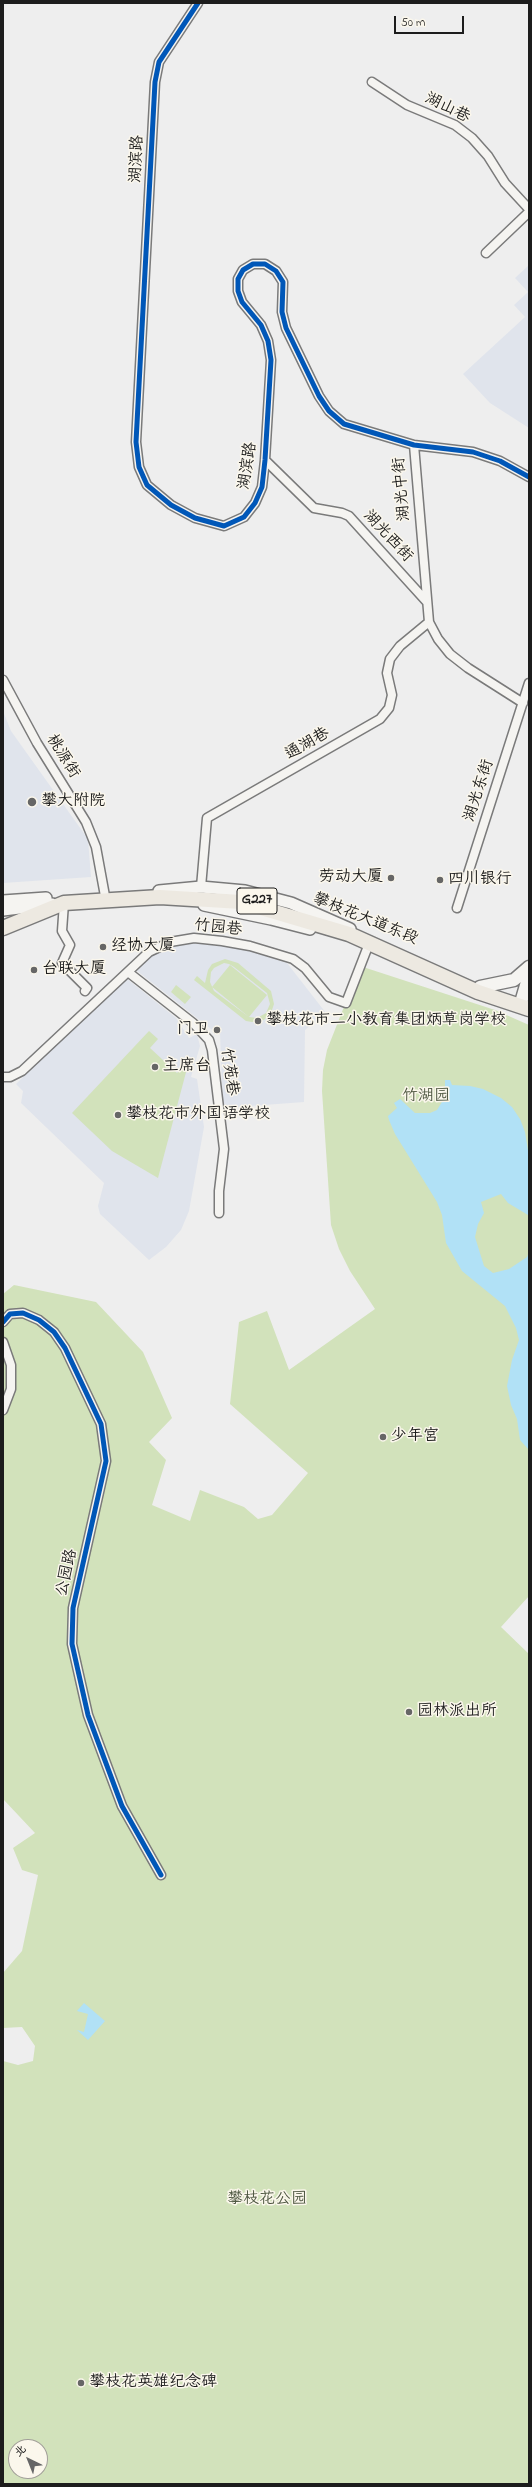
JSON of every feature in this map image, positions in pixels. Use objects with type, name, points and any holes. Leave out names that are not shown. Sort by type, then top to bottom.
[{"type":"highway","name":"攀枝花大道东段","points":[[63,900],[160,894]]},
{"type":"highway","name":"攀枝花大道东段","points":[[63,900],[105,896],[160,894],[241,902],[350,932],[478,992],[525,1004]]},
{"type":"highway","name":"G227","points":[[3,921],[42,906],[63,900]]},
{"type":"highway","name":"G227","points":[[3,928],[63,900]]},
{"type":"highway","name":"攀枝花大道东段","points":[[370,942],[525,1004]]},
{"type":"main road","points":[[480,987],[514,980],[529,967]]},
{"type":"main road","points":[[525,1004],[529,975]]},
{"type":"street","name":"湖滨路","points":[[198,3],[159,62],[155,82],[136,442],[139,467],[147,485],[171,505],[195,518],[224,526],[244,517],[255,503],[262,487],[271,360],[268,341],[261,325],[242,302],[238,290],[238,280],[243,270],[253,264],[266,264],[276,271],[283,282],[282,312],[286,328],[329,411],[344,424],[361,431],[414,445],[474,452],[500,461],[529,476]]},
{"type":"street","name":"湖山巷","points":[[372,82],[407,105],[455,126],[472,138],[488,156],[505,183],[529,208]]},
{"type":"street","points":[[486,253],[529,212]]},
{"type":"street","name":"湖光中街","points":[[414,445],[429,622]]},
{"type":"street","name":"湖光西街","points":[[265,460],[314,508],[342,512],[349,516],[427,602]]},
{"type":"street","points":[[429,622],[438,639],[450,654],[468,668],[523,703]]},
{"type":"street","name":"通湖巷","points":[[201,887],[207,818],[380,720],[389,708],[392,695],[388,673],[390,659],[400,646],[429,622]]},
{"type":"street","name":"桃源街","points":[[3,680],[37,743],[86,822],[96,847],[105,896]]},
{"type":"street","name":"湖光东街","points":[[457,908],[529,683]]},
{"type":"street","name":"G227","points":[[160,894],[201,887],[245,891],[291,903],[350,932]]},
{"type":"street","points":[[3,901],[63,900],[62,931],[70,945],[62,963],[87,988],[85,991]]},
{"type":"street","points":[[3,910],[42,906]]},
{"type":"street","name":"竹园巷","points":[[3,1077],[10,1077],[22,1071],[149,952],[170,942],[194,938],[222,941],[250,946],[293,960],[305,968],[329,997],[346,1003],[370,942]]},
{"type":"street","name":"竹苑巷","points":[[128,972],[192,1023],[209,1040],[212,1050],[224,1149],[219,1191],[219,1213]]},
{"type":"street","name":"公园路","points":[[3,1322],[10,1314],[23,1313],[39,1320],[54,1332],[65,1348],[101,1424],[106,1461],[74,1608],[72,1644],[88,1715],[122,1806],[162,1875]]},
{"type":"street","points":[[3,1342],[11,1365],[11,1389],[3,1410]]},
{"type":"shaded area","points":[[529,265],[529,428],[490,403],[463,374],[525,317],[514,305],[528,292],[515,278]]},
{"type":"shaded area","name":"攀大附院","points":[[3,711],[11,731],[88,839],[91,877],[3,883]]},
{"type":"shaded area","name":"攀枝花市二小教育集团炳草岗学校","points":[[194,943],[241,948],[287,963],[326,1013],[305,1030],[304,1102],[223,1108],[220,1033],[216,1033],[136,970],[151,956],[172,947]]},
{"type":"shaded area","name":"攀枝花市外国语学校","points":[[126,978],[176,1018],[189,1038],[197,1034],[200,1046],[191,1077],[197,1079],[204,1127],[189,1211],[181,1230],[166,1247],[149,1260],[100,1214],[98,1206],[104,1183],[21,1103],[23,1091],[16,1084]]},
{"type":"green space","points":[[225,959],[238,963],[271,991],[274,1004],[272,1010],[264,1020],[252,1022],[246,1021],[194,980],[197,976],[205,983],[208,970],[212,964]],"holes":[[[224,963],[229,964],[267,993],[270,1004],[266,1013],[257,1018],[249,1017],[214,991],[210,982],[211,972],[214,968]]]},
{"type":"green space","points":[[230,965],[267,995],[249,1017],[212,987]]},
{"type":"green space","name":"攀枝花公园","points":[[360,966],[495,1010],[529,1025],[529,1596],[501,1627],[529,1654],[529,2484],[3,2484],[3,2061],[18,2065],[33,2061],[35,2046],[22,2027],[3,2028],[3,1973],[22,1951],[38,1875],[22,1870],[13,1848],[35,1833],[3,1799],[3,1294],[14,1285],[96,1302],[143,1352],[172,1418],[149,1442],[166,1460],[152,1505],[190,1521],[200,1490],[244,1507],[258,1519],[272,1515],[308,1473],[230,1404],[239,1322],[267,1311],[289,1370],[375,1309],[350,1271],[339,1249],[331,1225],[322,1091],[323,1070],[327,1050]]},
{"type":"green space","points":[[176,985],[191,997],[185,1004],[171,992]]},
{"type":"green space","points":[[149,1031],[158,1039],[150,1048],[177,1073],[189,1061],[158,1178],[112,1151],[72,1113]]},
{"type":"water","points":[[445,1080],[450,1080],[452,1085],[470,1086],[483,1089],[501,1098],[512,1107],[520,1119],[525,1132],[529,1157],[529,1218],[528,1215],[508,1203],[501,1194],[481,1202],[484,1213],[478,1224],[475,1237],[484,1266],[493,1273],[509,1269],[527,1257],[529,1252],[529,1450],[520,1440],[517,1419],[511,1405],[507,1386],[512,1360],[519,1340],[516,1328],[505,1306],[462,1271],[446,1243],[442,1215],[437,1202],[395,1134],[388,1116],[397,1108],[394,1103],[400,1099],[415,1113],[430,1113],[437,1110],[445,1097]]},
{"type":"water","points":[[84,2003],[105,2021],[88,2040],[77,2030],[84,2032],[88,2014],[77,2011]]},
{"type":"cycle path","points":[[198,3],[159,62],[155,82],[136,442],[139,467],[147,485],[171,505],[195,518],[224,526],[244,517],[255,503],[262,487],[271,360],[268,341],[261,325],[242,302],[238,291],[238,279],[243,270],[253,264],[265,264],[276,271],[283,282],[282,312],[286,328],[319,396],[329,411],[344,424],[414,445],[473,452],[500,461],[529,477]]},
{"type":"cycle path","points":[[3,1322],[10,1314],[23,1313],[39,1320],[54,1332],[65,1348],[101,1424],[106,1461],[73,1608],[72,1644],[88,1715],[122,1806],[161,1875]]},
{"type":"place","name":"攀大附院","points":[[32,802]]},
{"type":"place","name":"劳动大厦","points":[[391,878]]},
{"type":"place","name":"四川银行","points":[[440,880]]},
{"type":"place","name":"经协大厦","points":[[103,947]]},
{"type":"place","name":"台联大厦","points":[[34,970]]},
{"type":"place","name":"攀枝花市二小教育集团炳草岗学校","points":[[258,1021]]},
{"type":"place","name":"门卫","points":[[217,1030]]},
{"type":"place","name":"主席台","points":[[155,1067]]},
{"type":"place","name":"攀枝花市外国语学校","points":[[118,1115]]},
{"type":"place","name":"少年宫","points":[[383,1437]]},
{"type":"place","name":"园林派出所","points":[[409,1712]]},
{"type":"place","name":"攀枝花英雄纪念碑","points":[[81,2383]]},
{"type":"park label","name":"竹湖园","points":[[426,1097]]}]
